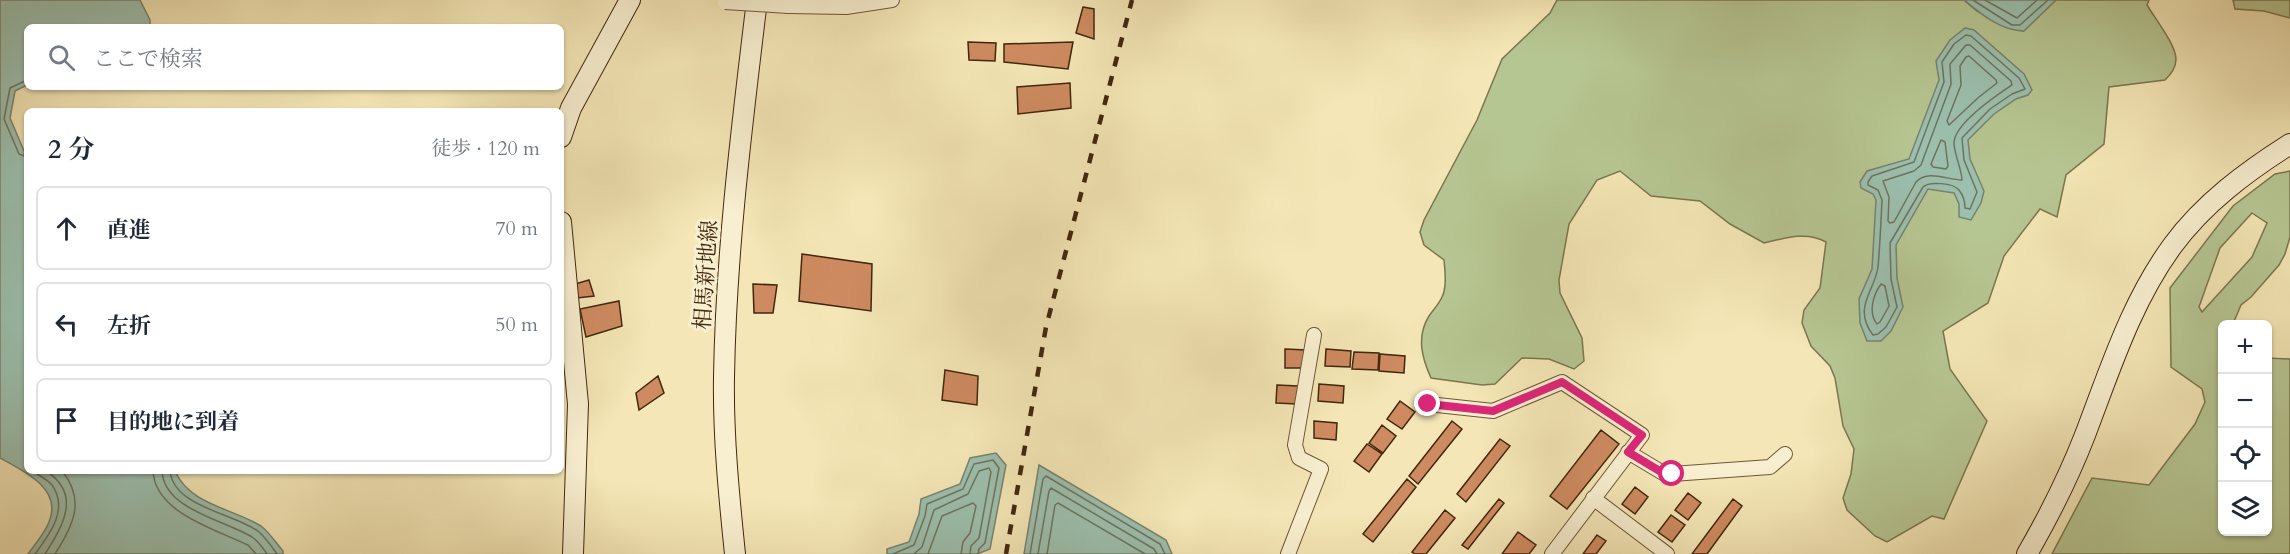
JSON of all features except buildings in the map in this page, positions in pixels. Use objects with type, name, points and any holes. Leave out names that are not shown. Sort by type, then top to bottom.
[{"type":"main road","points":[[564,128],[571,108],[630,0]]},
{"type":"main road","name":"相馬新地線","points":[[735,554],[724,379],[727,287],[757,0]]},
{"type":"main road","points":[[2027,554],[2061,492],[2126,330],[2148,284],[2174,244],[2209,204],[2253,167],[2290,144]]},
{"type":"main road","points":[[564,254],[578,404],[573,554]]},
{"type":"street","points":[[720,1],[846,8],[892,0]]},
{"type":"street","points":[[1288,554],[1321,469],[1299,458],[1295,446],[1314,335]]},
{"type":"street","points":[[1428,404],[1493,411],[1562,382],[1642,435],[1552,554]]},
{"type":"street","points":[[1628,452],[1663,473],[1672,474],[1770,467],[1785,454]]},
{"type":"street","points":[[1593,498],[1667,554]]},
{"type":"green space","points":[[1557,0],[1964,0],[1977,11],[2023,31],[2056,0],[2149,0],[2147,5],[2169,39],[2175,53],[2176,62],[2173,71],[2165,80],[2109,87],[2104,144],[2066,175],[2057,217],[2040,209],[2004,256],[1988,303],[1943,331],[1950,369],[1987,421],[1944,519],[1932,516],[1887,542],[1875,536],[1847,510],[1843,498],[1851,474],[1854,449],[1843,426],[1835,378],[1830,366],[1811,346],[1802,323],[1804,310],[1820,288],[1826,242],[1804,236],[1764,243],[1730,224],[1700,201],[1651,196],[1620,171],[1597,180],[1569,224],[1559,280],[1560,293],[1582,338],[1584,361],[1574,369],[1549,359],[1522,358],[1495,384],[1482,385],[1431,378],[1423,355],[1423,332],[1429,316],[1444,293],[1445,269],[1444,260],[1424,245],[1420,232],[1424,220],[1477,120],[1502,59],[1550,13]]},
{"type":"green space","points":[[2233,0],[2290,0],[2290,18],[2264,11],[2235,9]]},
{"type":"green space","points":[[2290,171],[2290,237],[2285,254],[2279,265],[2241,305],[2235,320],[2218,320],[2218,536],[2272,536],[2272,358],[2290,359],[2290,554],[2052,554],[2092,478],[2149,485],[2195,424],[2205,402],[2202,389],[2171,367],[2170,288],[2233,206],[2275,174]],"holes":[[[2252,213],[2267,223],[2252,257],[2202,312],[2199,307],[2220,248]]]},
{"type":"water","points":[[0,0],[140,0],[150,24],[24,24],[24,86],[15,91],[10,118],[24,151],[24,471],[0,458]]},
{"type":"water","points":[[1964,0],[2056,0],[2024,31],[1999,25]]},
{"type":"water","points":[[1965,28],[1974,30],[2024,74],[2032,90],[2028,95],[2016,99],[1994,114],[1968,140],[1970,159],[1984,191],[1981,203],[1971,220],[1959,217],[1959,204],[1954,193],[1928,189],[1896,245],[1897,278],[1903,307],[1891,331],[1881,341],[1867,341],[1860,323],[1859,299],[1872,269],[1876,200],[1873,194],[1861,188],[1860,182],[1867,171],[1909,159],[1939,80],[1936,61],[1950,40]]},
{"type":"water","points":[[996,453],[1006,465],[990,549],[977,554],[887,554],[887,549],[909,542],[919,514],[921,499],[960,484],[970,458]]},
{"type":"water","points":[[1039,465],[1166,540],[1172,554],[1024,554]]},
{"type":"water","points":[[28,474],[177,474],[182,482],[201,499],[261,526],[270,534],[283,554],[28,554],[45,530],[52,510],[51,500],[46,491]]},
{"type":"railway","points":[[1006,554],[1046,327],[1132,0]]},
{"type":"route","points":[[1428,404],[1493,411],[1562,382],[1642,435],[1628,452],[1663,473],[1672,474]]}]
